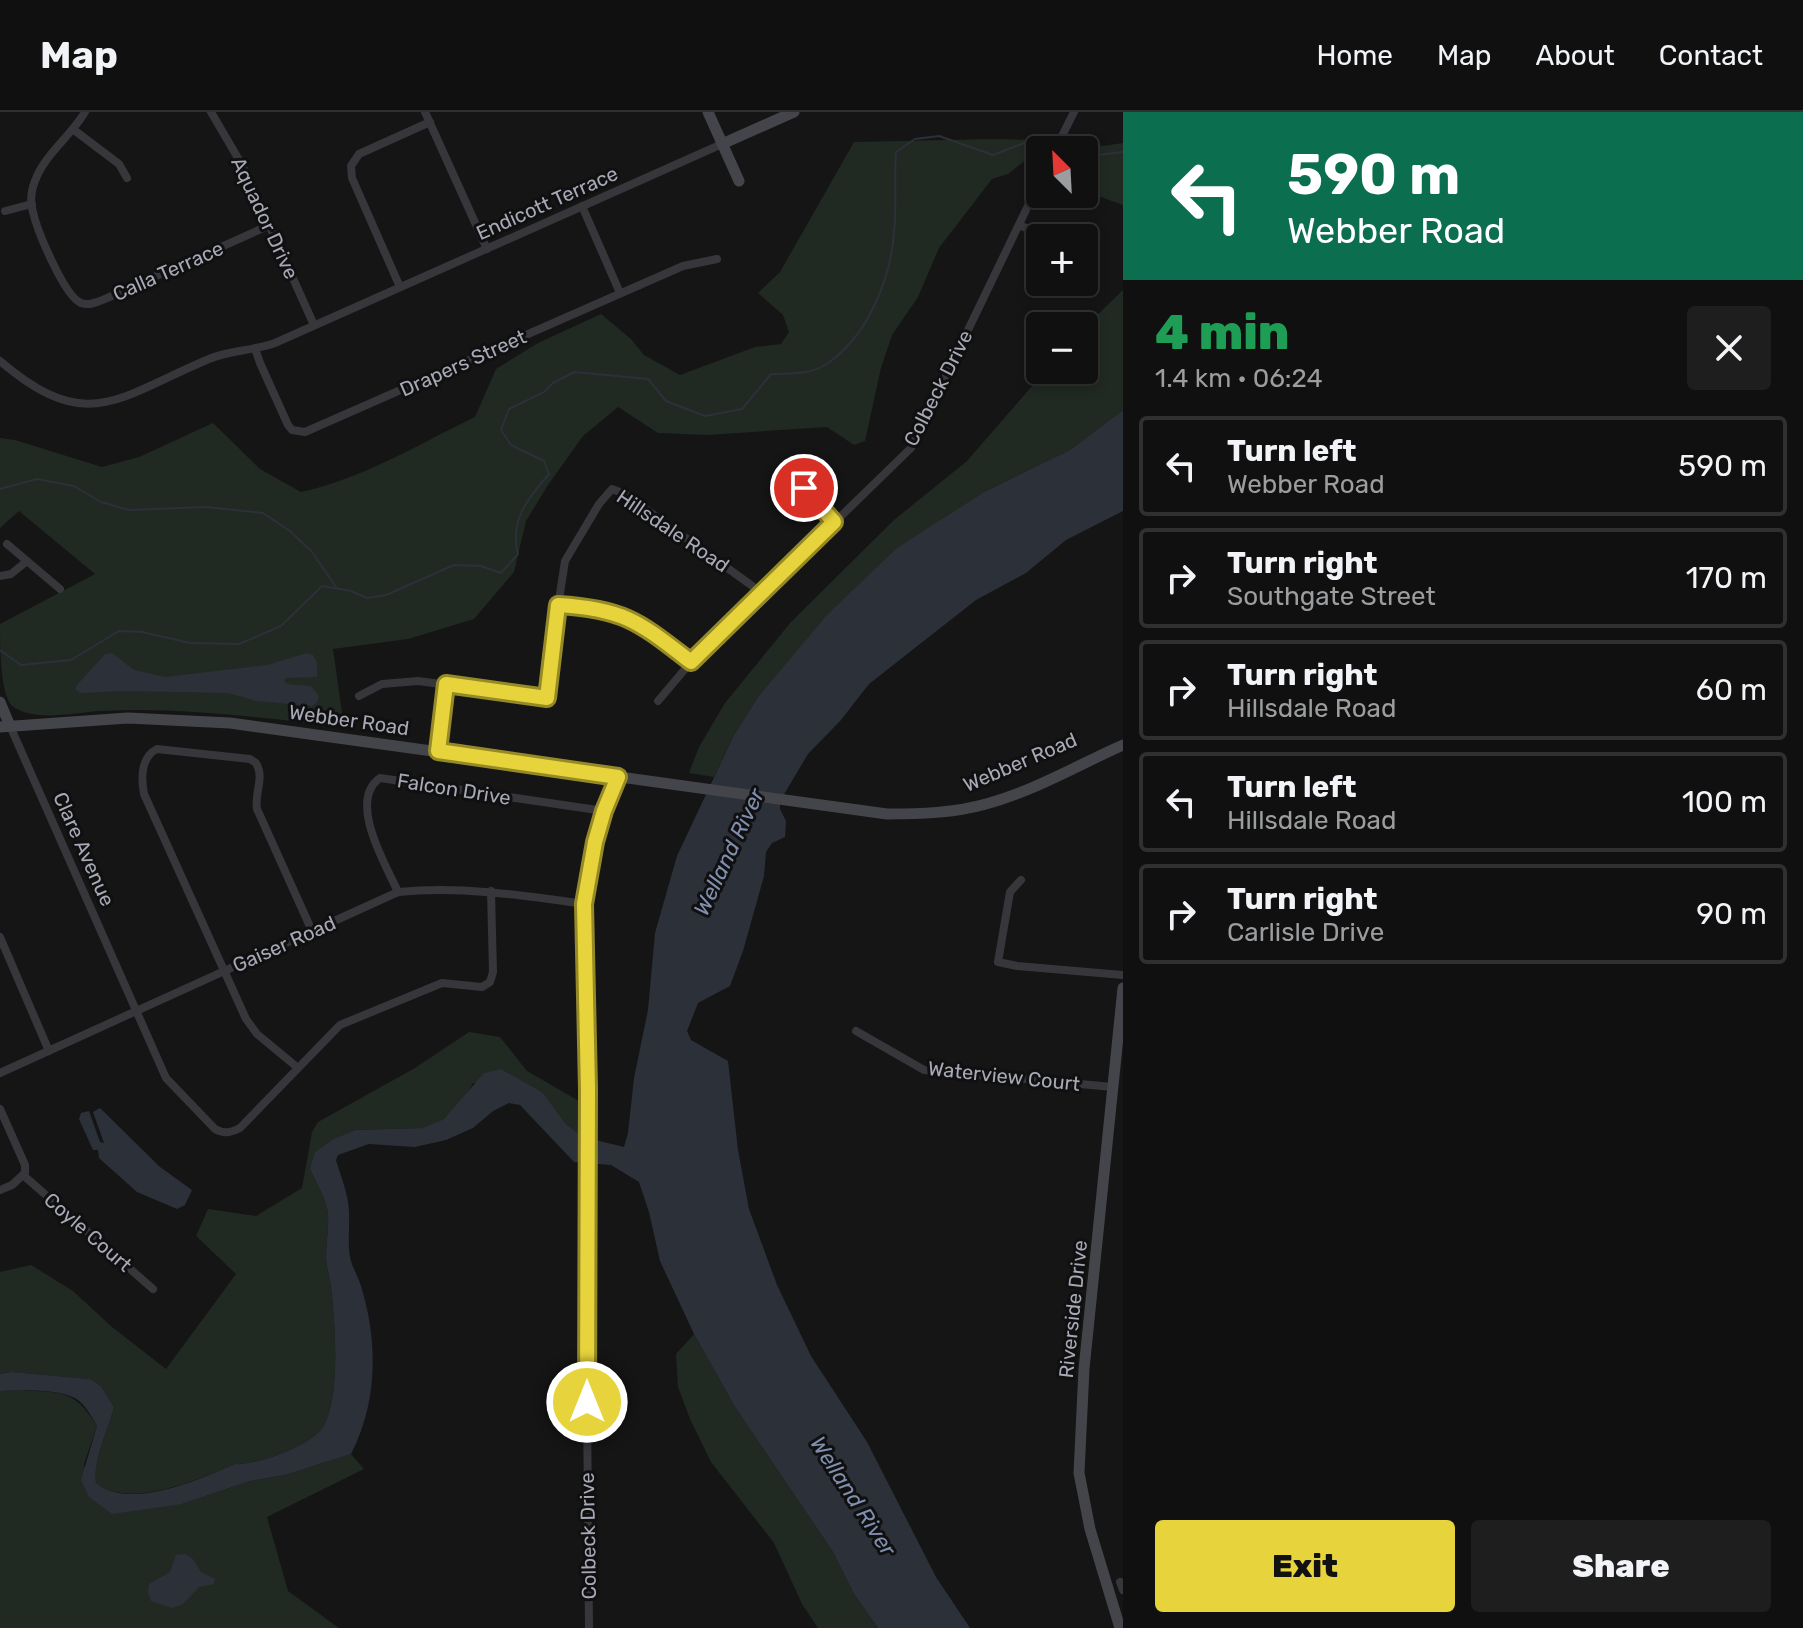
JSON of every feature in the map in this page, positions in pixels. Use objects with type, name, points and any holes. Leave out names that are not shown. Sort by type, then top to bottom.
[{"type":"main road","points":[[708,112],[739,181]]},
{"type":"main road","name":"Endicott Terrace","points":[[722,144],[780,115],[794,112]]},
{"type":"main road","name":"Clare Avenue","points":[[0,702],[5,727]]},
{"type":"main road","name":"Webber Road","points":[[5,727],[128,718],[205,720],[887,814],[965,809],[1015,795],[1120,747]]},
{"type":"main road","name":"Webber Road","points":[[929,813],[1006,791],[1123,736]]},
{"type":"main road","name":"Riverside Drive","points":[[1120,1628],[1090,1529],[1079,1473],[1084,1369],[1123,988]]},
{"type":"street","points":[[5,211],[32,204],[33,186],[43,164],[74,130],[85,112]]},
{"type":"street","points":[[212,114],[223,112]]},
{"type":"street","points":[[425,112],[487,249]]},
{"type":"street","points":[[1062,136],[1074,112]]},
{"type":"street","name":"Aquador Drive","points":[[212,114],[242,165],[314,325]]},
{"type":"street","points":[[400,287],[352,178],[351,166],[359,154],[430,122]]},
{"type":"street","points":[[74,130],[119,164],[127,178]]},
{"type":"street","name":"Endicott Terrace","points":[[0,361],[52,396],[75,404],[95,405],[114,401],[222,354],[255,348],[314,325],[722,144]]},
{"type":"street","name":"Calla Terrace","points":[[32,204],[35,219],[67,291],[79,302],[89,304],[270,225]]},
{"type":"street","points":[[582,206],[620,293]]},
{"type":"street","name":"Colbeck Drive","points":[[658,701],[691,662],[911,448],[1027,208]]},
{"type":"street","points":[[1019,225],[1026,228]]},
{"type":"street","name":"Drapers Street","points":[[255,348],[288,425],[292,430],[305,432],[683,266],[717,259]]},
{"type":"street","points":[[780,479],[797,474],[804,488],[834,522]]},
{"type":"street","name":"Hillsdale Road","points":[[359,696],[392,682],[418,681],[547,698],[565,561],[599,504],[612,489],[618,489],[762,593]]},
{"type":"street","points":[[7,544],[60,589]]},
{"type":"street","points":[[0,576],[11,574],[27,561]]},
{"type":"street","points":[[558,605],[612,611],[629,618],[691,662]]},
{"type":"street","points":[[438,751],[446,684]]},
{"type":"street","name":"Clare Avenue","points":[[5,727],[166,1078],[194,1109],[221,1132],[233,1132],[298,1068]]},
{"type":"street","points":[[312,931],[257,809],[255,802],[260,769],[256,763],[250,759],[219,755],[157,749],[151,752],[146,758],[141,778],[144,794],[225,971],[252,1028],[298,1068],[331,1031],[351,1020],[442,983],[482,987],[490,982],[493,972],[491,891]]},
{"type":"street","name":"Colbeck Drive","points":[[589,1628],[584,904],[595,842],[618,777]]},
{"type":"street","name":"Falcon Drive","points":[[398,892],[367,823],[370,789],[380,778],[604,811]]},
{"type":"street","points":[[1021,880],[1010,892],[998,962],[1123,975]]},
{"type":"street","name":"Gaiser Road","points":[[0,1073],[398,892],[440,888],[491,891],[584,904]]},
{"type":"street","points":[[0,937],[3,952],[49,1051]]},
{"type":"street","name":"Waterview Court","points":[[856,1031],[924,1070],[1113,1087]]},
{"type":"street","points":[[0,1109],[25,1165],[23,1175],[0,1190]]},
{"type":"street","name":"Coyle Court","points":[[23,1175],[153,1289]]},
{"type":"shaded area","points":[[1026,140],[1026,160],[1008,174],[992,179],[939,248],[918,297],[892,335],[881,368],[865,441],[854,445],[827,427],[707,435],[658,433],[618,407],[583,436],[548,485],[526,521],[514,572],[474,619],[408,639],[333,649],[344,726],[162,710],[43,715],[21,711],[8,700],[2,668],[0,624],[95,574],[19,511],[0,528],[0,438],[102,467],[139,457],[213,423],[260,469],[301,492],[346,479],[475,417],[496,369],[538,343],[601,314],[631,339],[644,355],[680,375],[755,347],[781,344],[789,332],[783,315],[758,293],[780,272],[854,142]]},
{"type":"shaded area","points":[[1123,143],[1123,205],[1098,196],[1098,145]]},
{"type":"shaded area","points":[[1123,290],[1123,410],[1070,450],[986,491],[758,697],[734,735],[714,777],[689,773],[699,747],[725,703],[791,622],[894,520],[967,461],[1034,384],[1098,384],[1098,314]]},
{"type":"shaded area","points":[[469,1032],[500,1037],[527,1071],[579,1101],[583,1137],[566,1124],[543,1093],[473,1083],[464,1099],[444,1119],[422,1128],[356,1130],[310,1169],[328,1214],[326,1261],[335,1339],[332,1397],[323,1427],[308,1441],[283,1453],[256,1462],[235,1464],[165,1489],[127,1494],[110,1491],[96,1483],[99,1455],[114,1407],[101,1386],[89,1379],[12,1372],[0,1374],[0,1272],[31,1265],[73,1291],[112,1327],[166,1369],[236,1274],[196,1236],[208,1209],[256,1216],[302,1188],[312,1132],[318,1122],[415,1068]]},
{"type":"shaded area","points":[[694,1334],[735,1407],[833,1552],[854,1594],[878,1628],[818,1628],[802,1604],[774,1543],[711,1462],[678,1387],[676,1354]]},
{"type":"shaded area","points":[[0,1391],[65,1395],[81,1405],[97,1426],[84,1464],[89,1497],[182,1504],[250,1481],[285,1475],[351,1454],[364,1469],[267,1517],[288,1591],[339,1628],[0,1628]]},
{"type":"water","name":"Welland River","points":[[1123,410],[1123,511],[1066,540],[1026,573],[976,600],[869,684],[841,720],[808,754],[780,801],[786,821],[785,837],[772,843],[766,852],[764,876],[730,986],[698,1003],[687,1031],[691,1040],[728,1061],[738,1150],[749,1209],[777,1285],[811,1356],[867,1442],[936,1577],[970,1628],[878,1628],[854,1594],[833,1552],[735,1407],[694,1334],[660,1261],[639,1182],[611,1165],[574,1162],[520,1105],[509,1103],[493,1111],[473,1128],[446,1140],[415,1147],[369,1144],[338,1155],[336,1160],[349,1209],[350,1257],[367,1307],[372,1350],[371,1392],[360,1434],[351,1454],[285,1475],[250,1481],[182,1504],[112,1514],[89,1497],[81,1480],[97,1426],[86,1408],[78,1400],[62,1393],[0,1391],[0,1374],[12,1372],[90,1379],[101,1386],[114,1407],[99,1455],[96,1483],[110,1491],[127,1494],[165,1490],[235,1464],[256,1462],[283,1453],[317,1434],[329,1414],[335,1339],[326,1261],[328,1214],[310,1169],[315,1152],[334,1139],[356,1130],[422,1128],[444,1119],[484,1073],[501,1069],[543,1093],[566,1124],[583,1137],[624,1147],[648,1010],[655,933],[677,856],[734,735],[758,697],[827,615],[897,548],[986,491],[1070,450]]},
{"type":"water","points":[[112,653],[134,670],[165,677],[267,665],[307,653],[313,655],[317,662],[317,677],[286,678],[284,681],[287,684],[311,686],[319,696],[312,706],[257,701],[228,693],[81,693],[76,690],[76,686],[105,654]]},
{"type":"water","points":[[100,1108],[160,1167],[192,1190],[185,1205],[177,1209],[137,1192],[99,1158],[98,1150],[93,1150],[79,1119],[81,1113],[89,1111],[100,1142],[104,1143],[93,1112]]},
{"type":"water","points":[[185,1554],[192,1558],[201,1572],[215,1579],[214,1584],[199,1587],[183,1604],[172,1608],[151,1601],[149,1584],[170,1572],[176,1555]]},
{"type":"waterway","points":[[0,650],[21,665],[71,660],[119,631],[142,632],[190,643],[239,644],[281,626],[322,586],[351,591],[367,598],[386,595],[454,565],[481,566],[501,573],[518,554],[516,531],[522,511],[549,474],[544,461],[511,445],[501,430],[509,409],[544,392],[553,383],[574,372],[648,379],[666,401],[705,416],[742,409],[771,374],[799,373],[825,365],[840,354],[864,324],[882,288],[892,250],[896,152],[915,139],[939,136],[993,155],[1026,143]]},
{"type":"waterway","points":[[1098,155],[1123,152]]},
{"type":"waterway","points":[[0,489],[37,479],[74,486],[101,502],[129,510],[206,507],[263,513],[290,531],[312,552],[336,587]]},
{"type":"route","points":[[587,1402],[588,1089],[584,904],[595,842],[618,777],[438,751],[446,684],[547,698],[558,605],[612,611],[629,618],[652,631],[691,662],[834,522],[804,488]]}]
